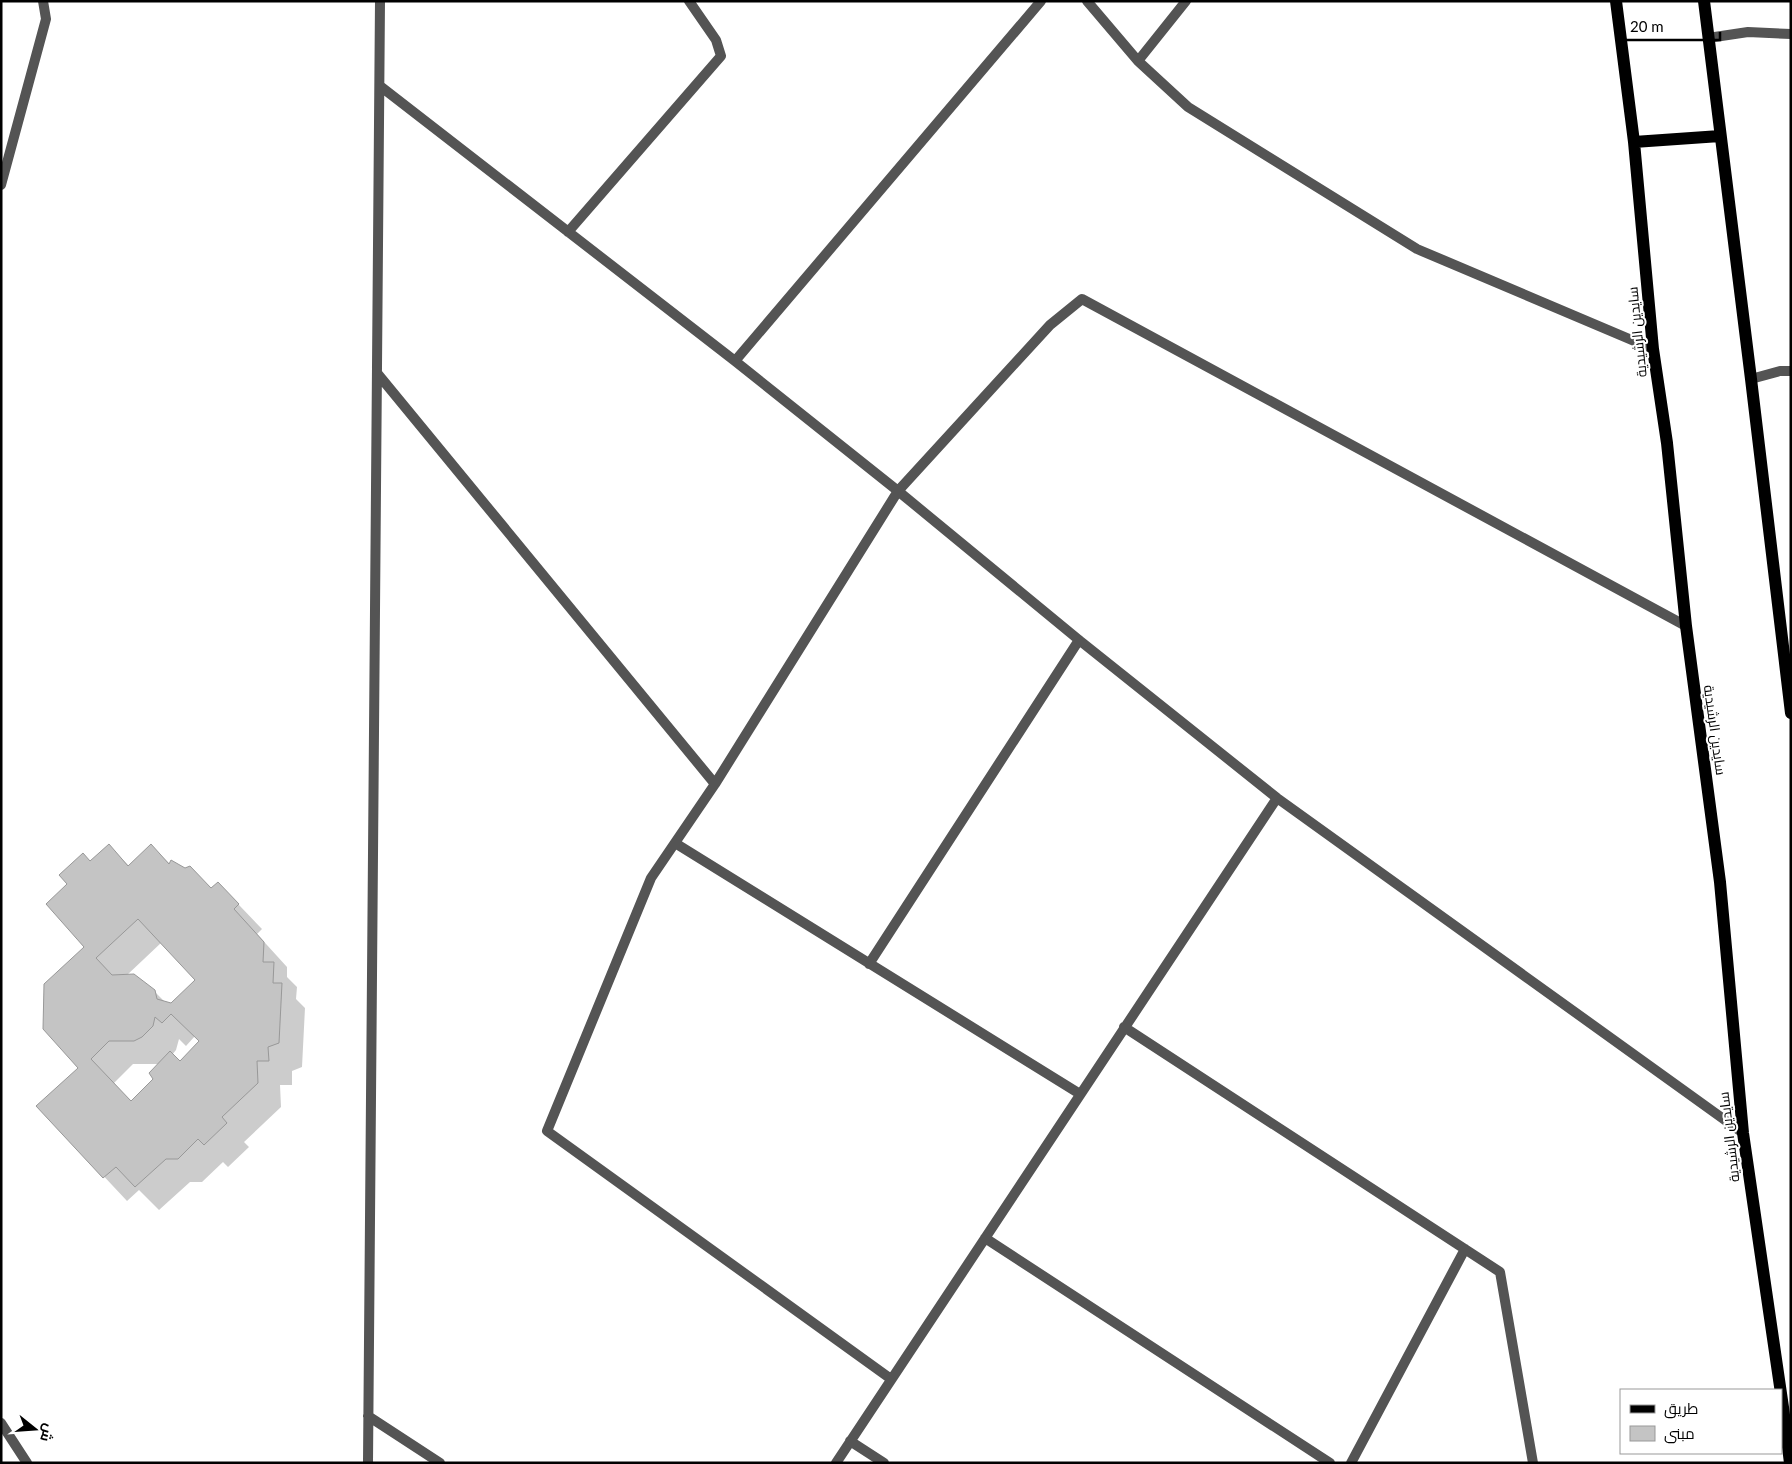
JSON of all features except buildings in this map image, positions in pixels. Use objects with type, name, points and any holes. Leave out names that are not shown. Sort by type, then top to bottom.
[{"type":"main road","name":"سايدين الرشيدية","points":[[1616,1],[1634,142],[1654,349],[1686,626],[1720,882],[1743,1133],[1781,1389]]},
{"type":"main road","points":[[1704,1],[1791,713]]},
{"type":"main road","points":[[1634,142],[1720,136]]},
{"type":"main road","name":"سايدين الرشيدية","points":[[1782,1399],[1790,1463]]},
{"type":"street","points":[[1,185],[46,19],[43,1]]},
{"type":"street","points":[[368,1463],[380,1]]},
{"type":"street","points":[[568,232],[721,56],[716,40],[689,1]]},
{"type":"street","points":[[735,361],[1041,1]]},
{"type":"street","points":[[1087,1],[1138,61],[1188,106],[1417,249],[1654,349]]},
{"type":"street","points":[[1138,61],[1186,1]]},
{"type":"street","points":[[1708,38],[1748,32],[1791,34]]},
{"type":"street","points":[[380,86],[735,361],[1277,798],[1743,1133]]},
{"type":"street","points":[[891,1379],[547,1130],[651,878],[715,784],[898,491],[1050,325],[1082,300],[1686,626]]},
{"type":"street","points":[[1751,379],[1791,370]]},
{"type":"street","points":[[377,373],[715,784]]},
{"type":"street","points":[[869,964],[1079,640]]},
{"type":"street","points":[[836,1463],[1277,798]]},
{"type":"street","points":[[675,843],[1080,1094]]},
{"type":"street","points":[[1124,1027],[1500,1272],[1534,1463]]},
{"type":"street","points":[[985,1238],[1330,1463]]},
{"type":"street","points":[[1351,1463],[1465,1249]]},
{"type":"street","points":[[368,1416],[440,1463]]},
{"type":"street","points":[[1,1422],[27,1463]]},
{"type":"street","points":[[850,1441],[884,1463]]}]
